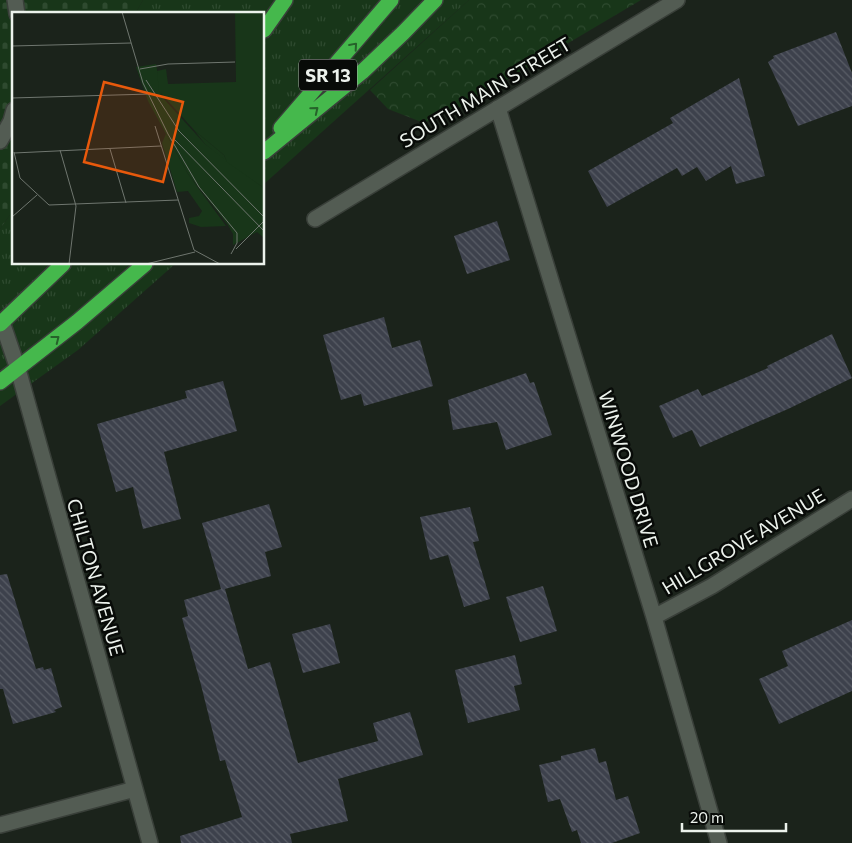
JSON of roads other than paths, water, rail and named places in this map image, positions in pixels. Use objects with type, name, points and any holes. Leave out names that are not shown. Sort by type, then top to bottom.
[{"type":"highway","points":[[265,29],[285,0]]},
{"type":"highway","name":"SR 13","points":[[265,147],[391,0]]},
{"type":"highway","points":[[265,151],[362,72],[435,0]]},
{"type":"highway","points":[[1,323],[62,265]]},
{"type":"highway","points":[[0,382],[77,322],[144,265]]},
{"type":"street","name":"SOUTH MAIN STREET","points":[[315,219],[677,0]]},
{"type":"street","name":"WINWOOD DRIVE","points":[[498,108],[654,616],[719,843]]},
{"type":"street","points":[[0,141],[12,118]]},
{"type":"street","name":"CHILTON AVENUE","points":[[1,323],[18,368],[150,843]]},
{"type":"street","name":"HILLGROVE AVENUE","points":[[654,616],[712,586],[852,499]]},
{"type":"street","points":[[0,825],[134,789]]}]
